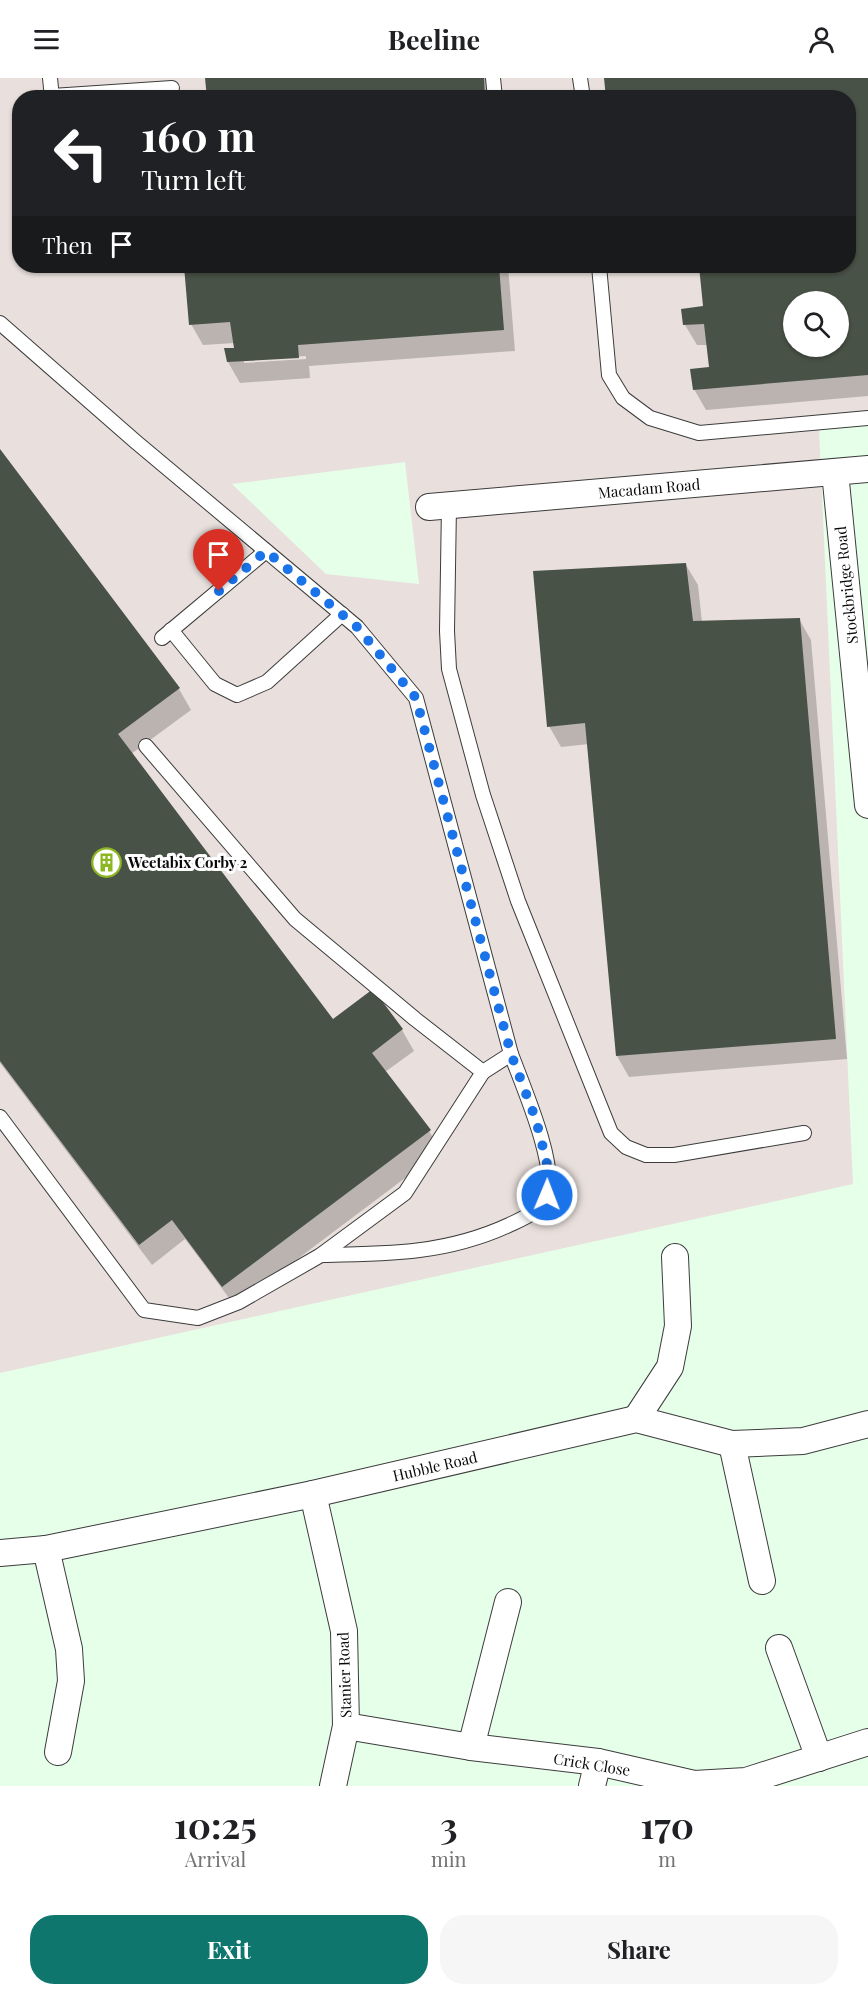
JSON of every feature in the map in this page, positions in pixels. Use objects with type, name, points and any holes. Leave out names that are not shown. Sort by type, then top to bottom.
[{"type":"street","name":"Macadam Road","points":[[439,506],[868,469]]},
{"type":"street","name":"Stockbridge Road","points":[[835,472],[868,805]]},
{"type":"street","points":[[636,1419],[670,1367],[678,1326],[675,1257]]},
{"type":"street","name":"Hubble Road","points":[[0,1553],[46,1549],[313,1494],[636,1419],[732,1444],[803,1441],[868,1424]]},
{"type":"street","points":[[732,1444],[762,1581]]},
{"type":"street","name":"Stanier Road","points":[[313,1494],[344,1631],[346,1726],[333,1786]]},
{"type":"street","points":[[46,1549],[69,1649],[71,1681],[58,1752]]},
{"type":"street","points":[[471,1747],[508,1602]]},
{"type":"street","points":[[779,1648],[819,1758]]},
{"type":"street","name":"Crick Close","points":[[346,1726],[471,1747],[595,1774],[694,1784],[746,1782],[868,1742]]},
{"type":"lane","points":[[145,90],[172,88]]},
{"type":"lane","points":[[600,273],[609,375],[623,398],[650,418],[699,433],[868,418]]},
{"type":"lane","points":[[0,323],[136,442],[357,627],[416,698],[511,1054],[536,1120],[549,1172],[547,1195],[532,1215],[491,1233],[446,1248],[387,1254],[321,1255]]},
{"type":"lane","points":[[439,506],[449,669],[483,795],[518,901],[611,1133],[626,1147],[646,1155],[674,1155],[804,1133]]},
{"type":"lane","points":[[266,551],[167,634],[215,684],[237,695],[267,682],[342,614]]},
{"type":"lane","points":[[146,746],[295,919],[483,1072]]},
{"type":"lane","points":[[0,1117],[144,1310],[198,1318],[239,1302],[321,1255],[405,1193],[483,1072],[511,1054]]},
{"type":"shaded area","points":[[0,78],[868,78],[868,423],[819,428],[853,1184],[0,1373]],"holes":[[[405,462],[419,584],[326,574],[232,484]]]},
{"type":"building","points":[[205,78],[484,78],[485,90],[206,90]]},
{"type":"building","points":[[604,78],[868,78],[868,375],[693,390],[690,369],[709,367],[704,324],[683,325],[681,309],[703,306],[700,273],[856,273],[856,90],[605,90]]},
{"type":"building","points":[[185,273],[500,273],[504,330],[298,345],[299,358],[227,362],[224,348],[234,348],[230,322],[189,325]]},
{"type":"building","name":"Weetabix Corby 2","points":[[0,449],[180,688],[118,734],[333,1019],[373,989],[403,1029],[372,1053],[431,1130],[222,1287],[172,1220],[139,1245],[0,1061]]},
{"type":"building","points":[[686,563],[693,621],[800,618],[836,1039],[616,1056],[585,723],[547,727],[533,571]]},
{"type":"place","name":"Weetabix Corby 2","points":[[107,862]]},
{"type":"route","points":[[219,591],[266,551],[357,627],[416,698],[511,1054],[536,1120],[549,1172],[547,1195]]}]
